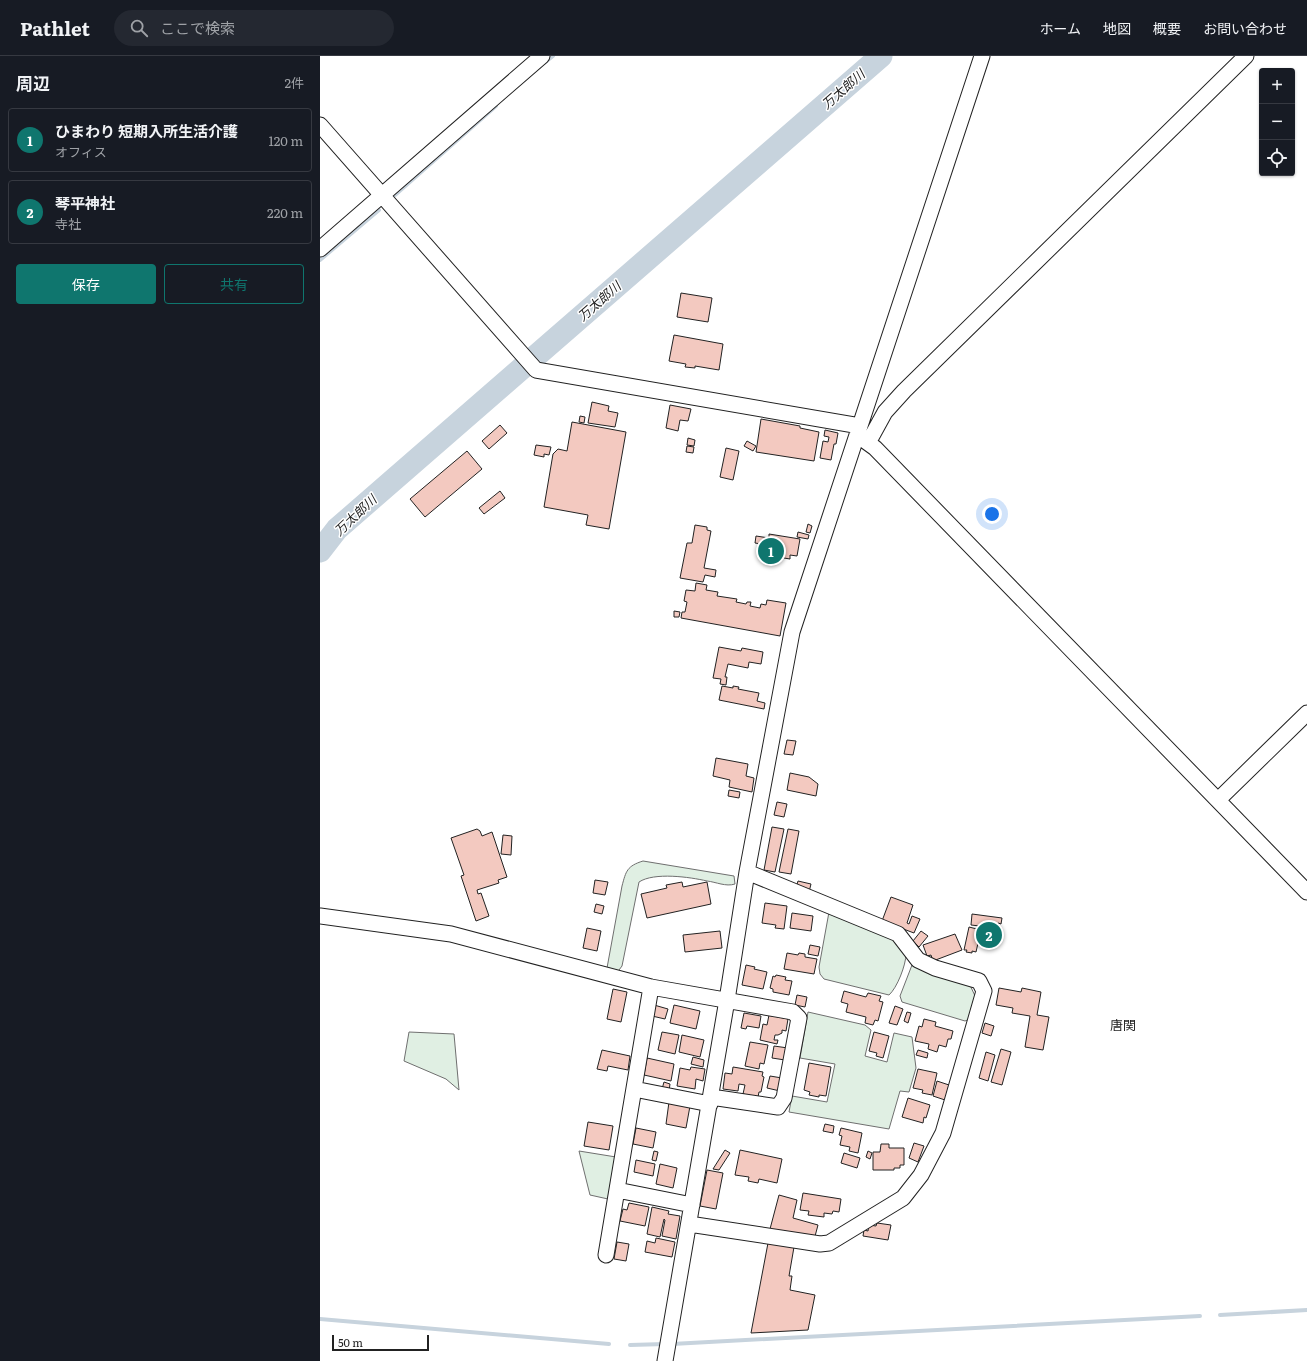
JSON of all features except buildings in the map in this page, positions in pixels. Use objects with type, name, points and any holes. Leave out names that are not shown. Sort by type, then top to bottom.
[{"type":"street","points":[[320,249],[542,56]]},
{"type":"street","points":[[666,1357],[727,1000],[747,872],[792,632],[862,435],[982,56]]},
{"type":"street","points":[[862,435],[904,391],[1246,56]]},
{"type":"street","points":[[320,125],[536,370],[862,435],[1307,892]]},
{"type":"street","points":[[1218,800],[1307,713]]},
{"type":"street","points":[[689,1224],[820,1244],[829,1244],[903,1198],[921,1175],[943,1133],[984,991],[979,981],[935,968],[918,960],[898,934],[747,872]]},
{"type":"street","points":[[320,916],[451,934],[651,987],[793,1012],[799,1018],[784,1098],[778,1107],[710,1100],[634,1089]]},
{"type":"street","points":[[606,1255],[651,987]]},
{"type":"street","points":[[617,1190],[692,1205]]},
{"type":"green space","points":[[643,861],[734,876],[735,884],[725,885],[691,878],[672,876],[654,877],[639,882],[622,966],[616,974],[607,968],[622,886],[630,867]]},
{"type":"green space","points":[[829,912],[893,939],[906,954],[900,976],[889,995],[824,979],[820,974],[819,967]]},
{"type":"green space","points":[[912,965],[969,983],[976,998],[970,1019],[965,1021],[902,1002],[900,996]]},
{"type":"green space","points":[[808,1012],[865,1025],[871,1030],[865,1056],[887,1062],[894,1033],[912,1037],[916,1068],[909,1092],[900,1091],[889,1129],[789,1112],[792,1096],[827,1102],[835,1064],[800,1058]]},
{"type":"green space","points":[[409,1032],[454,1034],[459,1090],[446,1079],[404,1061]]},
{"type":"green space","points":[[579,1151],[616,1157],[608,1199],[590,1195]]},
{"type":"waterway","points":[[544,63],[553,56]]},
{"type":"waterway","name":"万太郎川","points":[[320,551],[337,529],[881,56]]},
{"type":"waterway","points":[[395,195],[496,106]]},
{"type":"waterway","points":[[320,260],[379,210]]},
{"type":"waterway","points":[[1220,1315],[1307,1310]]},
{"type":"waterway","points":[[672,1344],[1200,1316]]},
{"type":"waterway","points":[[320,1319],[609,1344]]},
{"type":"waterway","points":[[630,1345],[665,1344]]},
{"type":"place","name":"ひまわり 短期入所生活介護","points":[[771,551]]},
{"type":"place","name":"琴平神社","points":[[989,935]]},
{"type":"district","name":"唐関","points":[[1123,1025]]}]
